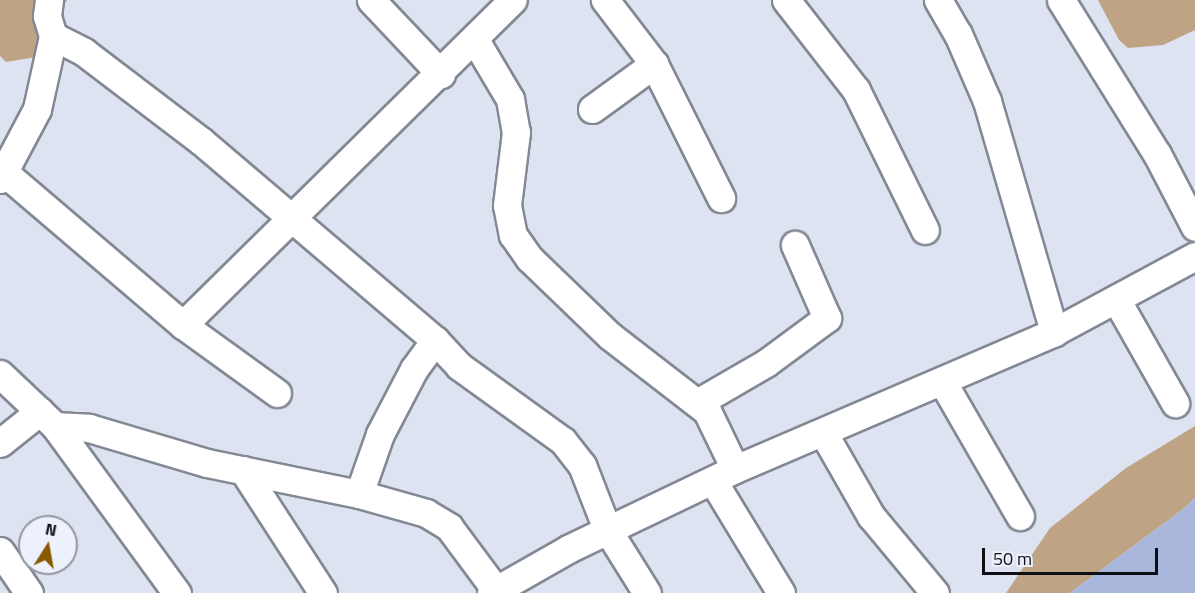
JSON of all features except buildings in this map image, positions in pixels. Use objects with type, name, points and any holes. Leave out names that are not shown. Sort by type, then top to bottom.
[{"type":"street","points":[[49,0],[47,16],[52,36],[37,109],[3,177],[183,325],[277,393]]},
{"type":"street","points":[[371,0],[441,74]]},
{"type":"street","points":[[183,325],[289,218],[441,74],[513,0]]},
{"type":"street","points":[[605,0],[654,64],[721,198]]},
{"type":"street","points":[[786,0],[856,90],[925,230]]},
{"type":"street","points":[[938,0],[958,34],[987,101],[1054,332]]},
{"type":"street","points":[[1061,0],[1157,154],[1195,227]]},
{"type":"street","points":[[52,36],[84,52],[201,141],[435,340],[459,366],[563,441],[582,465],[607,529],[647,593]]},
{"type":"street","points":[[475,40],[510,99],[516,132],[507,205],[513,235],[529,258],[610,336],[707,411],[724,475],[781,593]]},
{"type":"street","points":[[592,108],[654,64]]},
{"type":"street","points":[[697,403],[766,363],[827,318],[795,245]]},
{"type":"street","points":[[0,443],[48,418],[243,470],[359,495],[426,513],[449,526],[495,592],[607,529],[724,475],[824,434],[1054,332],[1195,256]]},
{"type":"street","points":[[1116,299],[1175,403]]},
{"type":"street","points":[[359,495],[389,416],[414,369],[435,340]]},
{"type":"street","points":[[0,374],[48,418],[177,593]]},
{"type":"street","points":[[942,381],[1020,516]]},
{"type":"street","points":[[824,434],[871,516],[935,593]]},
{"type":"street","points":[[243,470],[322,593]]},
{"type":"street","points":[[0,551],[29,593]]},
{"type":"shaded area","points":[[0,0],[67,0],[36,57],[6,62],[0,56]]},
{"type":"shaded area","points":[[1098,0],[1195,0],[1195,30],[1163,45],[1128,48],[1119,40]]},
{"type":"shaded area","points":[[1195,426],[1195,498],[1182,510],[1070,593],[1006,593],[1050,528],[1126,468]]},
{"type":"water","points":[[1195,498],[1195,593],[1070,593],[1182,510]]}]
